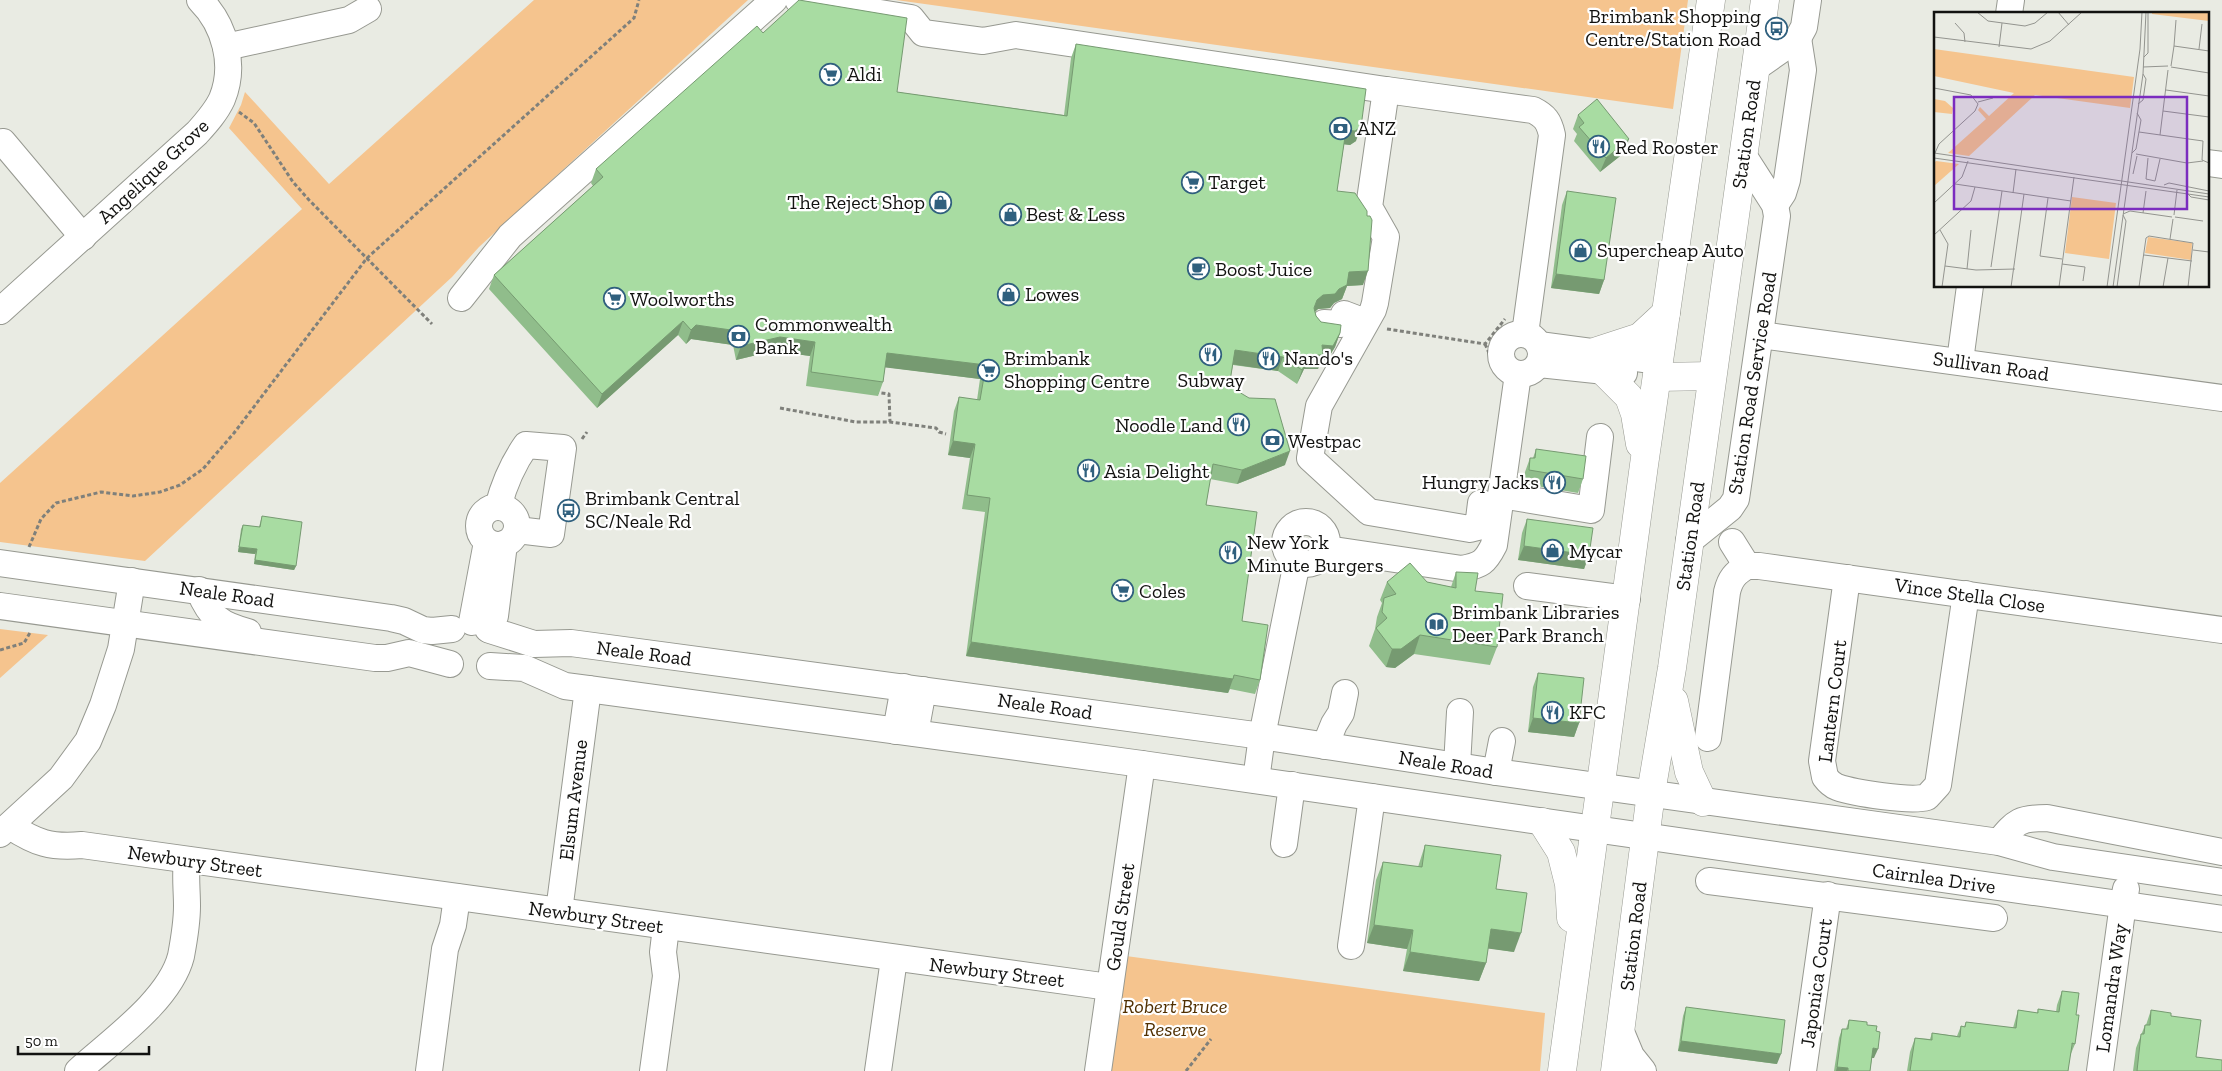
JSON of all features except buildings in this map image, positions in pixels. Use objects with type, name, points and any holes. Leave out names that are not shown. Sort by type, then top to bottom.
[{"type":"main road","points":[[1562,1071],[1644,465],[1711,0]]},
{"type":"main road","name":"Station Road","points":[[1615,1071],[1652,794],[1672,668],[1765,0]]},
{"type":"main road","points":[[1644,465],[1635,414],[1629,397],[1600,361],[1640,337],[1666,313]]},
{"type":"main road","points":[[1658,369],[1712,376]]},
{"type":"main road","points":[[1672,668],[1675,711],[1682,746],[1689,772],[1703,802]]},
{"type":"main road","points":[[1542,822],[1561,852],[1565,866],[1575,972]]},
{"type":"street","name":"Angelique Grove","points":[[0,311],[197,133],[222,100],[228,76],[226,47],[218,24],[200,0]]},
{"type":"street","points":[[461,298],[510,236],[774,0]]},
{"type":"street","points":[[798,0],[911,18],[923,33],[983,41],[1016,35],[1533,110],[1544,115],[1550,125],[1552,135],[1530,354],[1491,499],[1478,527],[1470,529],[1369,512],[1310,458],[1319,406],[1375,303],[1386,237],[1369,207],[1386,90]]},
{"type":"street","name":"Station Road Service Road","points":[[1689,541],[1730,508],[1736,499],[1777,216],[1775,204],[1783,193],[1787,180],[1803,70],[1798,38],[1804,27],[1808,0]]},
{"type":"street","points":[[226,47],[349,20],[368,9]]},
{"type":"street","points":[[1755,68],[1798,38]]},
{"type":"street","points":[[3,142],[82,237]]},
{"type":"street","points":[[1743,155],[1775,204]]},
{"type":"street","points":[[1960,361],[1970,288]]},
{"type":"street","points":[[1324,323],[1340,324],[1344,314],[1365,322]]},
{"type":"street","name":"Sullivan Road","points":[[1760,335],[2222,398]]},
{"type":"street","points":[[1530,354],[1658,369]]},
{"type":"street","points":[[1491,499],[1591,510],[1600,437]]},
{"type":"street","points":[[526,445],[563,448],[551,534],[502,539],[480,532],[480,520],[487,511],[498,508],[509,473],[526,445]]},
{"type":"street","points":[[1327,549],[1451,568],[1462,569],[1473,566],[1482,563],[1488,558],[1494,545],[1491,499]]},
{"type":"street","points":[[1305,522],[1318,525],[1326,536],[1327,549],[1323,556],[1311,563],[1297,562],[1292,558],[1286,546],[1288,533],[1298,524],[1305,522]]},
{"type":"street","points":[[476,627],[502,539]]},
{"type":"street","points":[[1708,738],[1727,592],[1734,575],[1747,566],[1732,542]]},
{"type":"street","points":[[1256,780],[1262,736],[1297,562]]},
{"type":"street","name":"Neale Road","points":[[12,565],[391,618],[432,631],[476,627],[534,644],[571,643],[913,688],[1262,736],[1652,794]]},
{"type":"street","name":"Vince Stella Close","points":[[1747,566],[1759,566],[2222,630]]},
{"type":"street","name":"Lantern Court","points":[[1847,578],[1822,761],[1825,778],[1835,786],[1846,789],[1910,799],[1927,797],[1938,785],[1966,594]]},
{"type":"street","points":[[5,830],[60,778],[79,755],[97,722],[106,691],[104,663],[116,622],[122,580]]},
{"type":"street","points":[[1526,586],[1626,598]]},
{"type":"street","points":[[199,590],[206,607],[228,627],[331,653]]},
{"type":"street","points":[[0,606],[331,653],[387,658],[409,653],[450,664],[459,671],[471,674],[490,666],[496,656],[497,648],[496,640],[476,627]]},
{"type":"street","points":[[450,664],[444,648],[446,639],[476,627]]},
{"type":"street","points":[[490,666],[524,668],[558,683],[588,689],[1292,785],[1595,830]]},
{"type":"street","points":[[906,732],[913,688]]},
{"type":"street","name":"Elsum Avenue","points":[[559,911],[588,689]]},
{"type":"street","points":[[1325,746],[1334,724],[1342,713],[1345,693]]},
{"type":"street","points":[[1457,766],[1460,712]]},
{"type":"street","points":[[1496,772],[1502,741]]},
{"type":"street","name":"Gould Street","points":[[1098,1071],[1142,764]]},
{"type":"street","points":[[1284,844],[1292,785]]},
{"type":"street","points":[[1652,794],[2000,842],[2053,857],[2222,882]]},
{"type":"street","points":[[1351,946],[1372,797]]},
{"type":"street","name":"Newbury Street","points":[[29,808],[55,834],[82,845],[894,959],[1110,987]]},
{"type":"street","points":[[2000,842],[2014,824],[2027,818],[2047,818],[2222,852]]},
{"type":"street","name":"Newbury Street","points":[[5,830],[34,841],[63,847],[82,845]]},
{"type":"street","name":"Cairnlea Drive","points":[[1595,830],[2222,919]]},
{"type":"street","points":[[78,1071],[152,1004],[169,984],[180,956],[187,907],[195,887],[194,861]]},
{"type":"street","name":"Lomandra Way","points":[[2100,1071],[2123,904],[2132,868]]},
{"type":"street","name":"Japonica Court","points":[[1709,881],[1994,918]]},
{"type":"street","name":"Japonica Court","points":[[1804,1071],[1828,895]]},
{"type":"street","points":[[429,1071],[446,949],[444,924],[452,896]]},
{"type":"street","points":[[653,1071],[666,976],[663,952],[673,928]]},
{"type":"street","points":[[878,1071],[894,959]]},
{"type":"street","points":[[1620,1032],[1631,1056],[1643,1071]]},
{"type":"path","points":[[12,565],[30,540],[41,519],[56,503],[102,492],[143,496],[180,485],[203,469],[234,433],[367,258],[634,18],[639,0]]},
{"type":"path","points":[[236,111],[247,116],[254,123],[293,182],[432,324]]},
{"type":"path","points":[[870,392],[889,394],[890,422]]},
{"type":"path","points":[[780,408],[856,422],[890,422],[936,428],[938,432],[946,434]]},
{"type":"path","points":[[0,650],[24,643],[28,639],[31,631],[33,610]]},
{"type":"path","points":[[1186,1071],[1211,1039]]},
{"type":"green space","points":[[534,0],[748,0],[479,247],[452,277],[145,561],[0,542],[0,483],[302,209],[229,128],[241,105],[245,92],[329,184]]},
{"type":"green space","points":[[896,0],[1688,0],[1673,109]]},
{"type":"green space","points":[[0,629],[48,635],[0,678]]},
{"type":"green space","name":"Robert Bruce Reserve","points":[[1126,956],[1545,1013],[1540,1071],[1110,1071]]},
{"type":"place","name":"Brimbank Shopping Centre/Station Road","points":[[1777,28]]},
{"type":"place","name":"Aldi","points":[[831,74]]},
{"type":"place","name":"ANZ","points":[[1341,128]]},
{"type":"place","name":"Red Rooster","points":[[1599,147]]},
{"type":"place","name":"Target","points":[[1192,182]]},
{"type":"place","name":"The Reject Shop","points":[[941,202]]},
{"type":"place","name":"Best & Less","points":[[1010,214]]},
{"type":"place","name":"Supercheap Auto","points":[[1581,250]]},
{"type":"place","name":"Boost Juice","points":[[1199,269]]},
{"type":"place","name":"Lowes","points":[[1009,294]]},
{"type":"place","name":"Woolworths","points":[[614,299]]},
{"type":"place","name":"Commonwealth Bank","points":[[739,336]]},
{"type":"place","name":"Subway","points":[[1211,354]]},
{"type":"place","name":"Nando's","points":[[1268,358]]},
{"type":"place","name":"Brimbank Shopping Centre","points":[[988,370]]},
{"type":"place","name":"Noodle Land","points":[[1239,425]]},
{"type":"place","name":"Westpac","points":[[1272,441]]},
{"type":"place","name":"Asia Delight","points":[[1088,471]]},
{"type":"place","name":"Hungry Jacks","points":[[1555,482]]},
{"type":"place","name":"Brimbank Central SC/Neale Rd","points":[[569,510]]},
{"type":"place","name":"Mycar","points":[[1553,551]]},
{"type":"place","name":"New York Minute Burgers","points":[[1231,553]]},
{"type":"place","name":"Coles","points":[[1123,591]]},
{"type":"place","name":"Brimbank Libraries Deer Park Branch","points":[[1436,624]]},
{"type":"place","name":"KFC","points":[[1553,712]]}]
